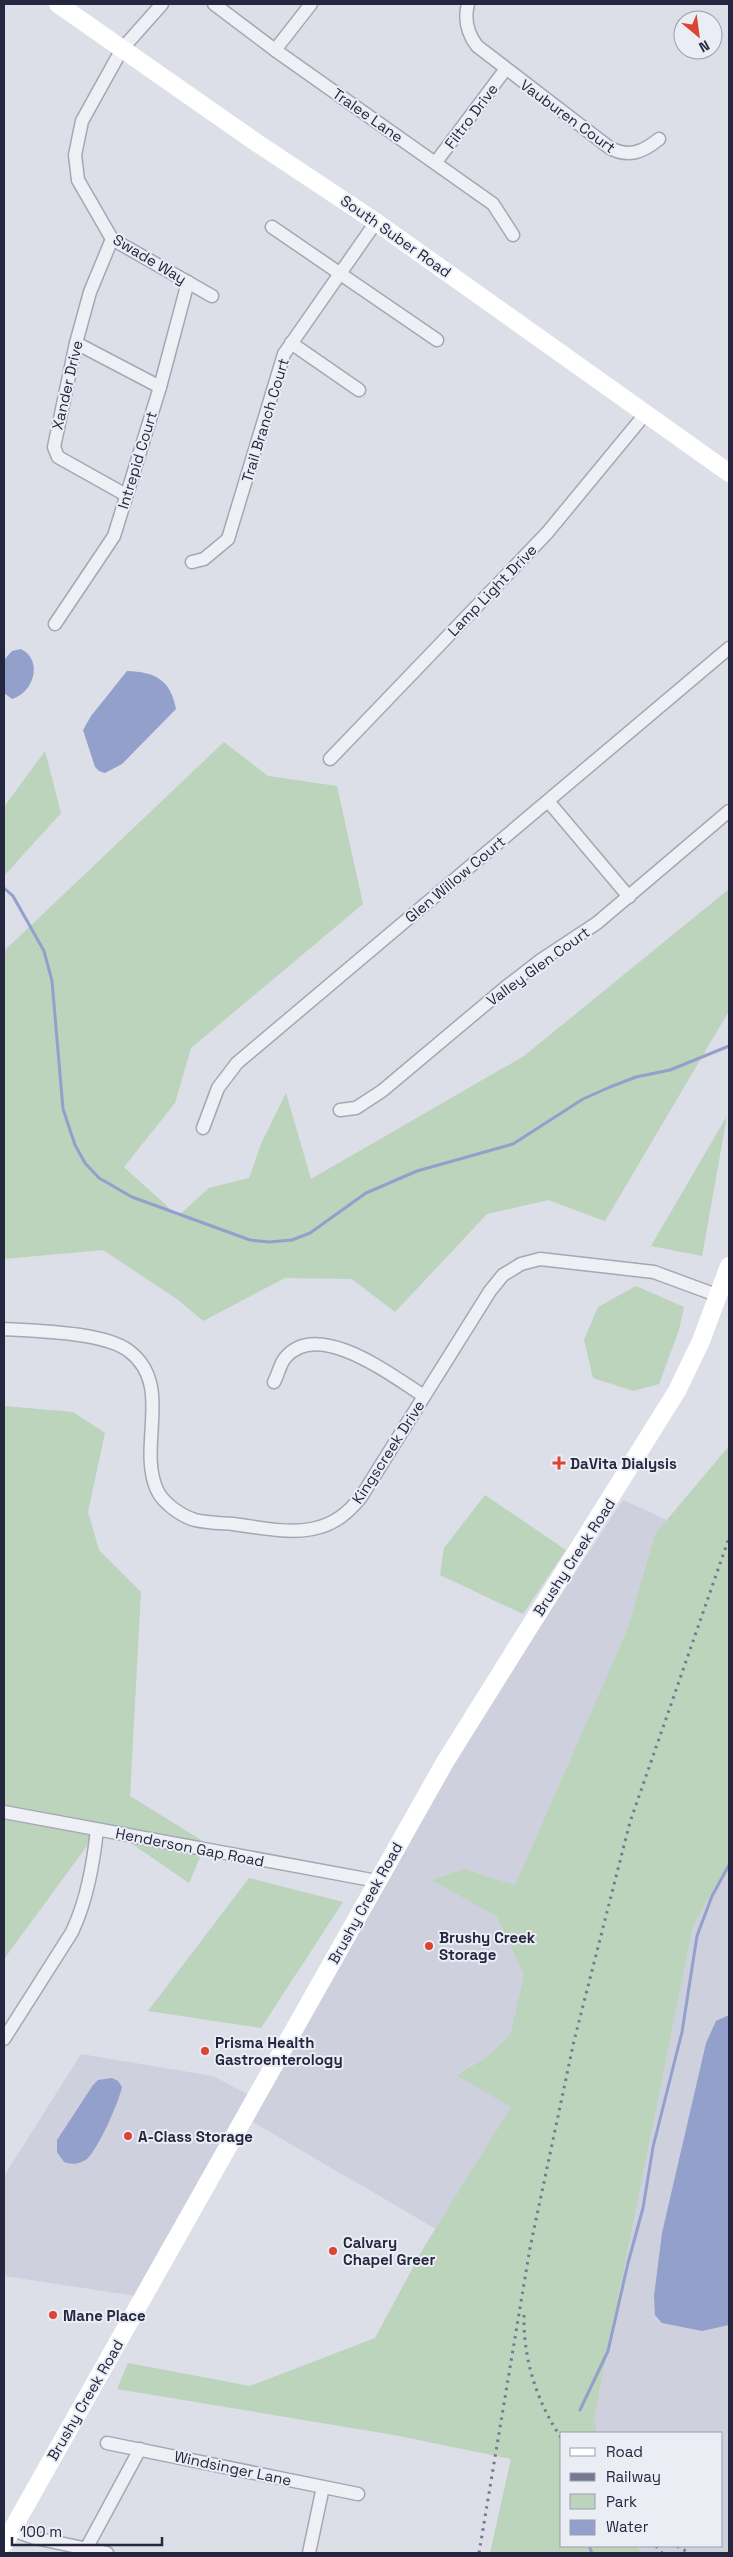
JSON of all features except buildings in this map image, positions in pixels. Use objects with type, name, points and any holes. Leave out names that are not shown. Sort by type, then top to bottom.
[{"type":"main road","name":"South Suber Road","points":[[58,4],[376,222],[729,473]]},
{"type":"main road","name":"Brushy Creek Road","points":[[8,2537],[377,1881],[483,1699],[623,1480],[677,1391],[719,1296],[729,1266]]},
{"type":"street","name":"Swade Way","points":[[162,4],[122,49],[82,121],[75,155],[78,180],[112,239],[212,296]]},
{"type":"street","name":"Tralee Lane","points":[[214,4],[275,50],[493,204],[513,234]]},
{"type":"street","points":[[275,50],[311,4]]},
{"type":"street","name":"Vauburen Court","points":[[468,4],[467,25],[473,41],[506,70],[610,148],[620,153],[630,154],[640,151],[659,139]]},
{"type":"street","name":"Filtro Drive","points":[[436,162],[506,70]]},
{"type":"street","name":"Trail Branch Court","points":[[192,562],[204,560],[220,548],[232,532],[280,363],[291,343],[376,222]]},
{"type":"street","points":[[272,227],[437,340]]},
{"type":"street","name":"Xander Drive","points":[[112,239],[90,292],[54,442],[58,458],[126,495]]},
{"type":"street","name":"Intrepid Court","points":[[55,624],[114,536],[160,387],[188,282]]},
{"type":"street","points":[[291,343],[359,390]]},
{"type":"street","points":[[76,344],[160,387]]},
{"type":"street","name":"Lamp Light Drive","points":[[330,759],[547,533],[646,413]]},
{"type":"street","name":"Glen Willow Court","points":[[203,1128],[218,1088],[237,1063],[729,648]]},
{"type":"street","points":[[548,801],[629,897]]},
{"type":"street","name":"Valley Glen Court","points":[[340,1110],[356,1108],[382,1091],[506,987],[541,960],[597,923],[729,811]]},
{"type":"street","name":"Kingscreek Drive","points":[[4,1329],[112,1341],[130,1352],[151,1382],[154,1402],[150,1437],[150,1474],[158,1493],[166,1502],[194,1520],[288,1530],[312,1529],[332,1523],[348,1514],[361,1497],[490,1291],[503,1275],[521,1264],[540,1259],[560,1260],[654,1272],[719,1296]]},
{"type":"street","points":[[274,1382],[285,1358],[298,1347],[314,1343],[343,1347],[424,1396]]},
{"type":"street","name":"Henderson Gap Road","points":[[4,1812],[377,1881]]},
{"type":"street","points":[[4,2039],[72,1932],[80,1915],[86,1898],[97,1830]]},
{"type":"street","name":"Windsinger Lane","points":[[107,2443],[358,2494]]},
{"type":"street","points":[[86,2549],[140,2450]]},
{"type":"street","points":[[309,2553],[323,2487]]},
{"type":"street","points":[[8,2537],[35,2538],[107,2553]]},
{"type":"shaded area","points":[[623,1500],[667,1520],[655,1534],[627,1630],[515,1885],[465,1869],[431,1880],[496,1916],[524,1975],[510,2035],[488,2056],[456,2074],[511,2107],[436,2229],[251,2121],[424,1812],[530,1642]]},
{"type":"shaded area","points":[[729,1862],[729,2553],[642,2553],[637,2547],[723,2547],[723,2432],[597,2432],[594,2418],[693,1926]]},
{"type":"shaded area","name":"A-Class Storage","points":[[81,2054],[213,2076],[249,2095],[136,2296],[4,2276],[4,2176]]},
{"type":"green space","points":[[224,742],[268,776],[337,786],[363,904],[191,1048],[175,1103],[124,1167],[178,1216],[209,1188],[249,1178],[261,1144],[286,1093],[311,1179],[524,1056],[729,889],[729,1011],[605,1221],[548,1200],[487,1214],[395,1312],[352,1279],[285,1278],[203,1321],[177,1299],[103,1250],[4,1259],[4,951]]},
{"type":"green space","points":[[45,751],[61,813],[4,876],[4,807]]},
{"type":"green space","points":[[727,1116],[702,1256],[651,1246]]},
{"type":"green space","points":[[636,1286],[684,1307],[679,1330],[659,1384],[633,1391],[593,1378],[584,1340],[598,1307]]},
{"type":"green space","points":[[4,1406],[73,1412],[105,1433],[88,1512],[99,1550],[141,1592],[130,1796],[206,1843],[189,1883],[103,1824],[4,1959]]},
{"type":"green space","points":[[729,1446],[729,1862],[693,1926],[594,2418],[597,2432],[560,2432],[560,2547],[637,2547],[642,2553],[490,2553],[511,2459],[394,2435],[117,2389],[128,2363],[250,2386],[375,2338],[424,2247],[511,2107],[456,2075],[488,2056],[510,2035],[524,1975],[496,1916],[431,1880],[465,1869],[515,1885],[627,1630],[655,1534]]},
{"type":"green space","points":[[485,1495],[566,1550],[523,1614],[440,1575],[444,1548]]},
{"type":"green space","points":[[249,1878],[343,1902],[261,2028],[148,2011]]},
{"type":"water","points":[[21,649],[28,654],[32,661],[33,676],[26,690],[12,699],[4,693],[4,660],[12,651]]},
{"type":"water","points":[[127,671],[146,673],[160,679],[170,691],[176,709],[122,764],[105,773],[95,767],[83,730],[91,716]]},
{"type":"water","points":[[729,2015],[729,2325],[702,2331],[662,2323],[655,2315],[654,2296],[662,2233],[706,2043],[716,2021]]},
{"type":"water","points":[[112,2078],[118,2081],[122,2087],[112,2114],[97,2145],[84,2161],[76,2164],[64,2162],[57,2152],[57,2140],[93,2085],[98,2080]]},
{"type":"waterway","points":[[4,888],[13,896],[44,951],[52,981],[63,1109],[75,1145],[85,1163],[99,1178],[132,1197],[250,1240],[269,1242],[292,1240],[310,1233],[366,1193],[417,1171],[513,1144],[583,1099],[636,1077],[670,1070],[729,1046]]},
{"type":"waterway","points":[[580,2410],[608,2351],[643,2208],[653,2147],[682,2032],[697,1936],[712,1896],[729,1865]]},
{"type":"waterway","points":[[589,2547],[592,2553]]},
{"type":"railway","points":[[479,2553],[530,2248],[574,2041],[630,1822],[729,1538]]},
{"type":"railway","points":[[524,2315],[526,2348],[533,2380],[545,2411],[560,2436]]},
{"type":"railway","points":[[657,2547],[662,2553]]},
{"type":"railway","points":[[679,2547],[689,2553]]},
{"type":"place","name":"DaVita Dialysis","points":[[559,1463]]},
{"type":"place","name":"Brushy Creek Storage","points":[[429,1946]]},
{"type":"place","name":"Prisma Health Gastroenterology","points":[[205,2051]]},
{"type":"place","name":"A-Class Storage","points":[[128,2136]]},
{"type":"place","name":"Calvary Chapel Greer","points":[[333,2251]]},
{"type":"place","name":"Mane Place","points":[[53,2315]]}]
